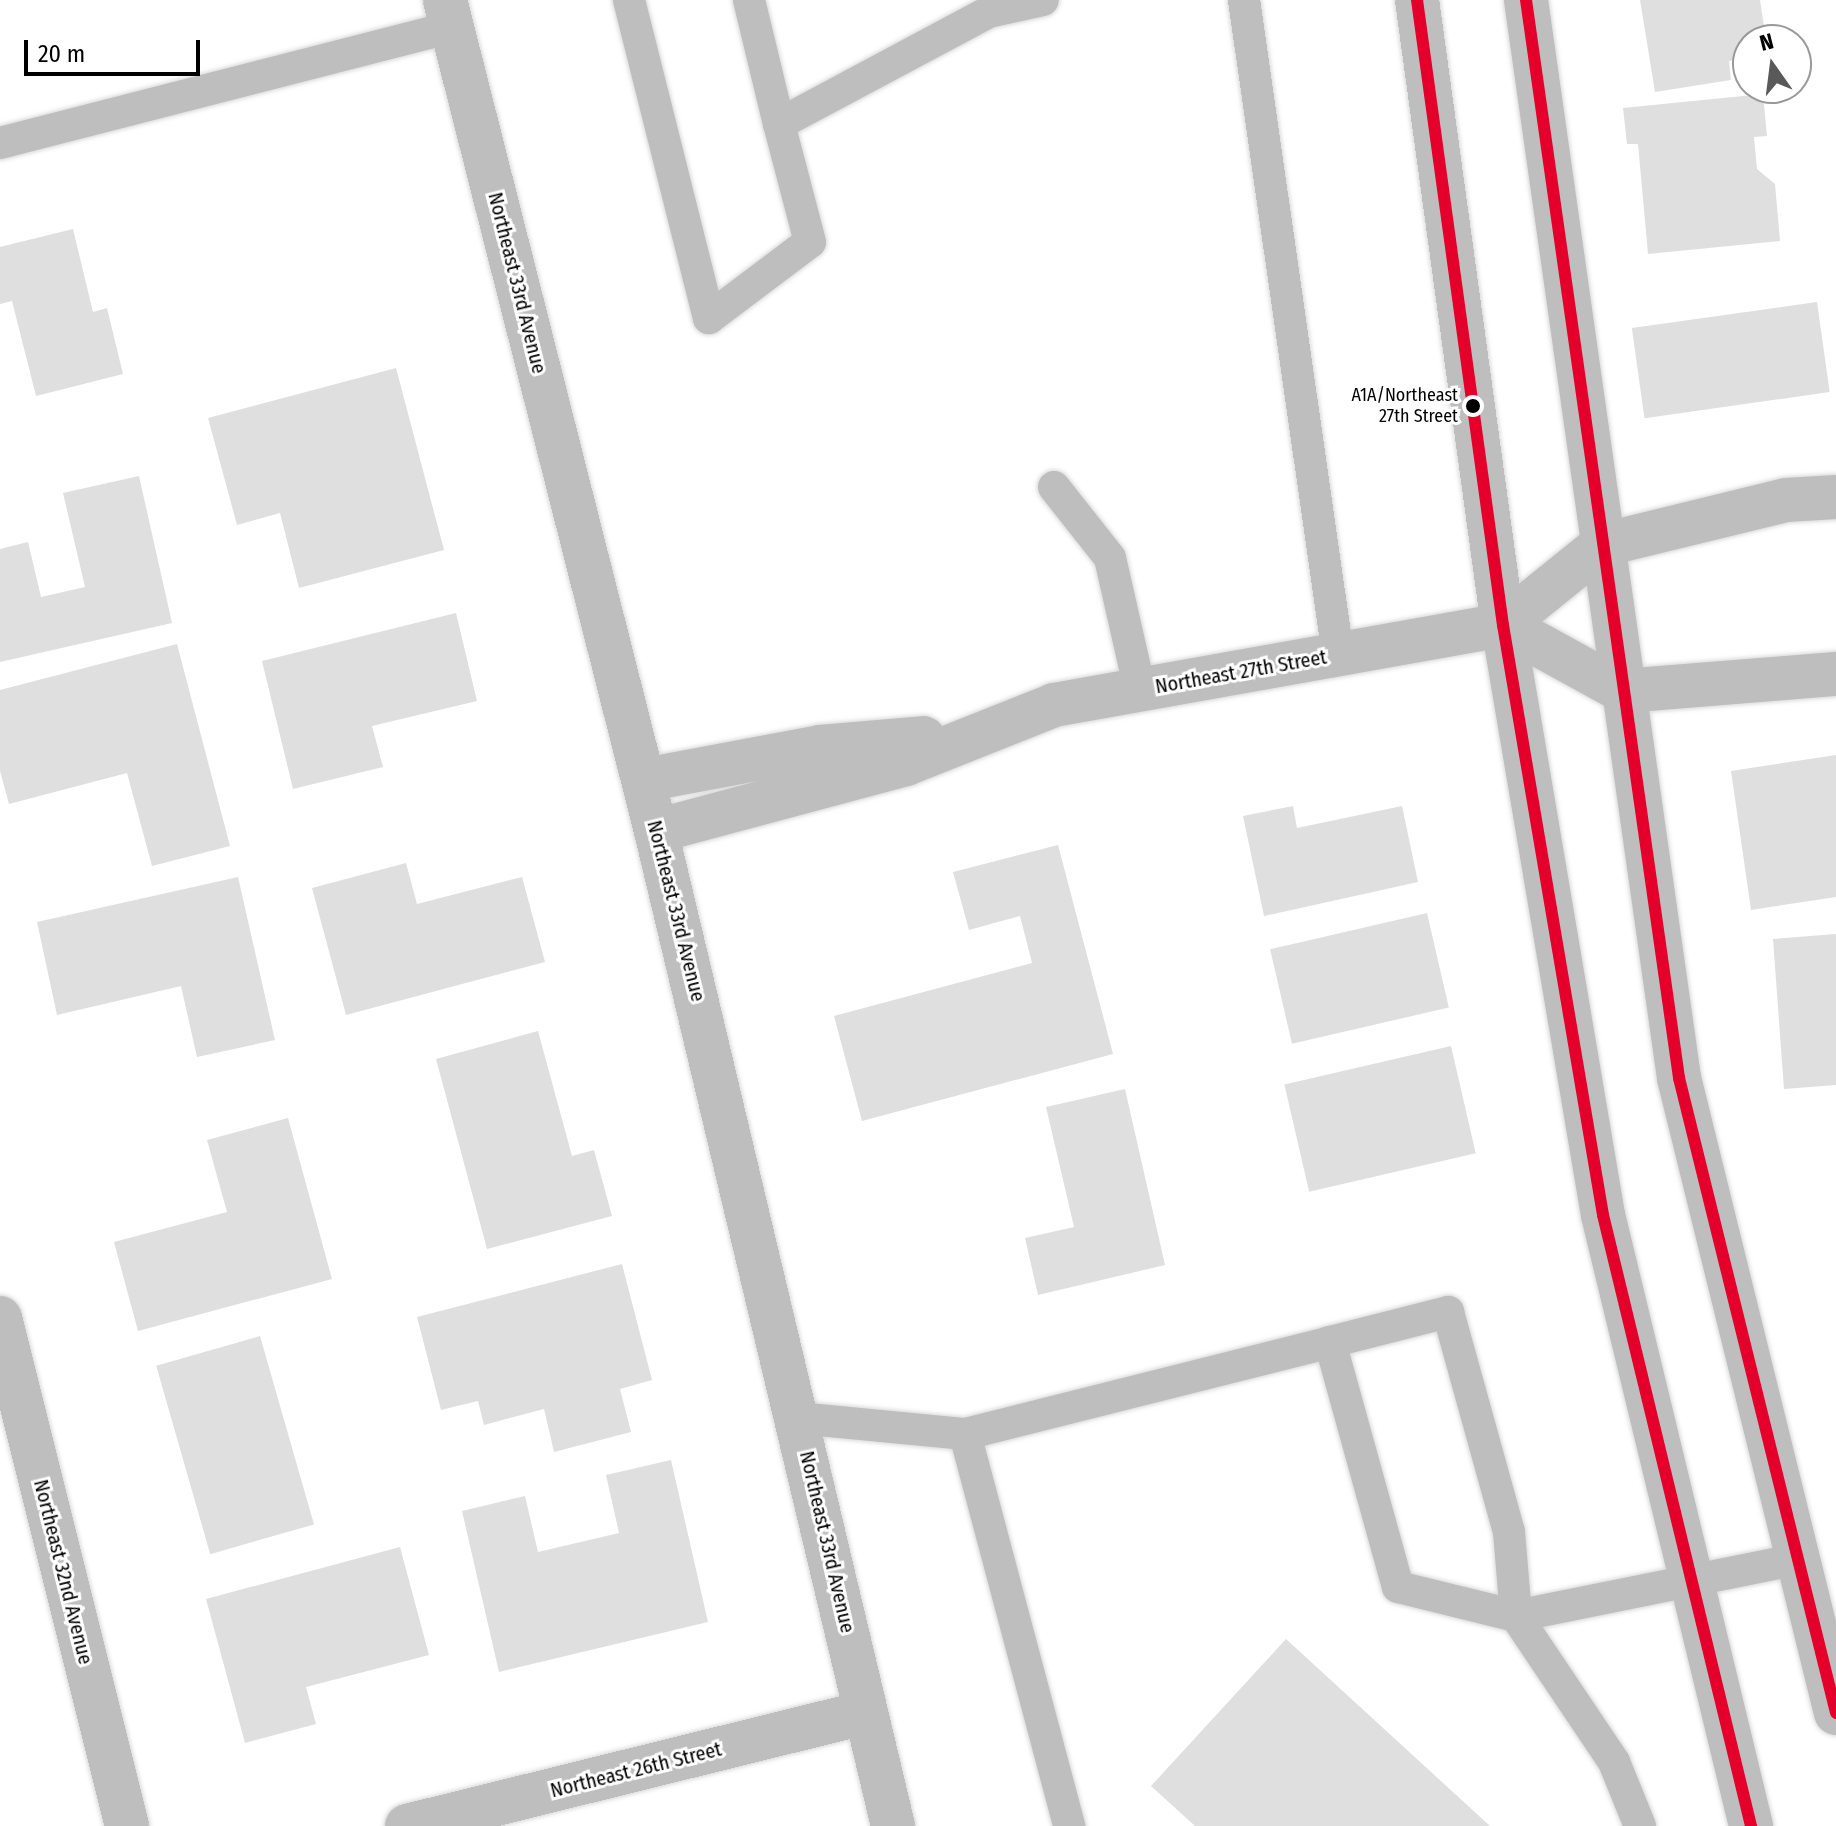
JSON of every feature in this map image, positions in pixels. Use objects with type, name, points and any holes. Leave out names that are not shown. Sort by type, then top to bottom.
[{"type":"street","points":[[1417,0],[1503,625],[1603,1215],[1751,1826]]},
{"type":"street","points":[[1526,0],[1679,1078],[1836,1713]]},
{"type":"street","name":"Northeast 33rd Avenue","points":[[449,14],[644,780],[893,1826]]},
{"type":"street","name":"Northeast 27th Street","points":[[656,831],[906,764],[1054,705],[1503,625],[1602,545],[1786,500],[1836,497]]},
{"type":"street","points":[[1503,625],[1623,691],[1836,674]]},
{"type":"street","name":"Northeast 27th Street","points":[[644,780],[820,747],[982,733]]},
{"type":"street","name":"Northeast 32nd Avenue","points":[[0,1318],[127,1826]]},
{"type":"street","name":"Northeast 26th Street","points":[[407,1826],[865,1713]]},
{"type":"lane","points":[[629,0],[709,318],[810,242],[749,0]]},
{"type":"lane","points":[[779,124],[989,12],[1043,0]]},
{"type":"lane","points":[[1244,0],[1338,655]]},
{"type":"lane","points":[[0,143],[449,14]]},
{"type":"lane","points":[[1054,487],[1110,558],[1140,690]]},
{"type":"lane","points":[[798,1418],[965,1434],[1448,1312],[1509,1532],[1516,1616],[1614,1762],[1640,1826]]},
{"type":"lane","points":[[1330,1342],[1398,1587],[1516,1616],[1799,1559]]},
{"type":"lane","points":[[965,1434],[1069,1826]]},
{"type":"building","points":[[1640,0],[1760,0],[1764,24],[1732,24],[1731,80],[1655,92]]},
{"type":"building","points":[[1732,97],[1732,104],[1764,104],[1767,136],[1754,137],[1757,169],[1775,184],[1780,241],[1648,254],[1638,144],[1627,144],[1623,108]]},
{"type":"building","points":[[73,229],[93,312],[107,308],[123,374],[36,396],[12,301],[0,304],[0,247]]},
{"type":"building","points":[[1817,302],[1830,392],[1644,418],[1632,328]]},
{"type":"building","points":[[396,368],[444,550],[299,588],[280,513],[237,525],[208,418]]},
{"type":"building","points":[[139,476],[172,623],[0,662],[0,549],[28,542],[41,597],[85,587],[63,493]]},
{"type":"building","points":[[456,613],[477,701],[372,726],[383,767],[293,789],[262,661]]},
{"type":"building","points":[[177,644],[230,846],[152,866],[127,773],[9,804],[0,771],[0,690]]},
{"type":"building","points":[[1836,755],[1836,897],[1751,910],[1731,771]]},
{"type":"building","points":[[1293,806],[1297,828],[1402,806],[1418,882],[1264,916],[1243,816]]},
{"type":"building","points":[[1058,845],[1113,1054],[862,1121],[834,1016],[1032,963],[1020,916],[969,930],[953,872]]},
{"type":"building","points":[[406,863],[417,904],[522,877],[545,962],[346,1015],[312,888]]},
{"type":"building","points":[[238,877],[275,1040],[197,1057],[181,986],[57,1015],[37,922]]},
{"type":"building","points":[[1427,913],[1449,1008],[1292,1044],[1270,949]]},
{"type":"building","points":[[1836,934],[1836,1085],[1784,1089],[1773,939]]},
{"type":"building","points":[[538,1031],[572,1156],[594,1150],[612,1216],[487,1249],[436,1059]]},
{"type":"building","points":[[1451,1046],[1476,1153],[1309,1192],[1284,1084]]},
{"type":"building","points":[[1125,1089],[1165,1265],[1038,1295],[1025,1238],[1074,1227],[1046,1107]]},
{"type":"building","points":[[288,1118],[332,1279],[138,1331],[114,1242],[227,1212],[207,1140]]},
{"type":"building","points":[[622,1264],[652,1380],[620,1389],[631,1432],[554,1452],[544,1409],[484,1425],[478,1401],[441,1410],[417,1317]]},
{"type":"building","points":[[260,1336],[314,1524],[210,1554],[156,1366]]},
{"type":"building","points":[[671,1460],[708,1622],[499,1672],[462,1511],[525,1496],[538,1552],[619,1533],[606,1475]]},
{"type":"building","points":[[400,1547],[429,1655],[306,1687],[316,1724],[245,1743],[206,1599]]},
{"type":"building","points":[[1286,1639],[1490,1826],[1195,1826],[1151,1786]]},
{"type":"transit line","points":[[1417,0],[1503,625],[1603,1215],[1751,1826]]},
{"type":"transit line","points":[[1526,0],[1679,1078],[1836,1713]]},
{"type":"place","name":"A1A/Northeast 27th Street","points":[[1473,406]]}]
